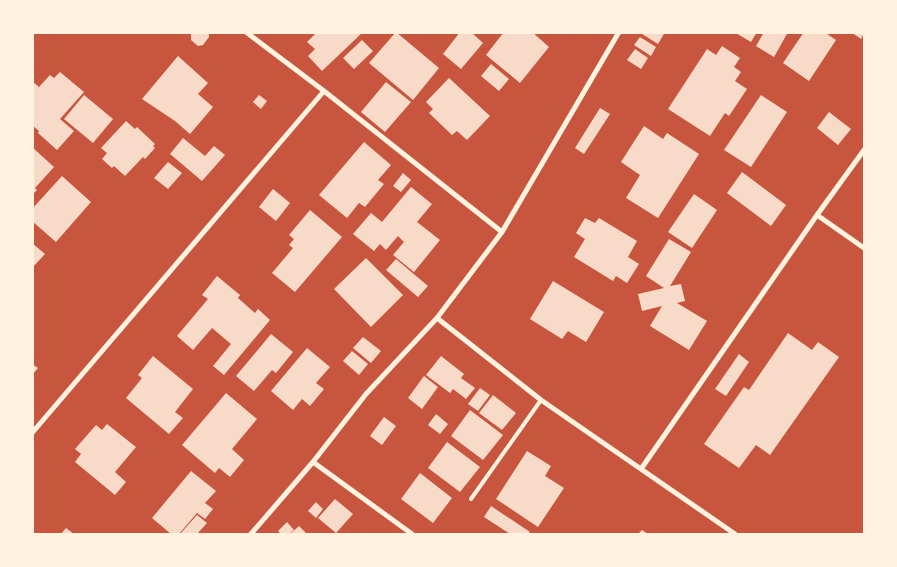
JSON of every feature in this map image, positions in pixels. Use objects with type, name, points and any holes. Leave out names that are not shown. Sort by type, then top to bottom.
[{"type":"street","points":[[246,32],[324,91],[502,232]]},
{"type":"street","points":[[251,534],[313,462],[366,394],[436,318],[502,232],[619,32]]},
{"type":"street","points":[[32,433],[324,91]]},
{"type":"street","points":[[641,470],[864,150]]},
{"type":"street","points":[[817,215],[864,248]]},
{"type":"street","points":[[436,318],[540,400],[735,534]]},
{"type":"street","points":[[313,462],[412,534]]},
{"type":"lane","points":[[471,499],[540,400]]},
{"type":"building","points":[[191,32],[209,32],[209,37],[203,45],[198,46],[191,40]]},
{"type":"building","points":[[317,32],[363,32],[322,71],[308,56],[315,49],[307,42]]},
{"type":"building","points":[[396,32],[439,68],[413,100],[369,63]]},
{"type":"building","points":[[460,32],[471,32],[483,43],[461,69],[443,54]]},
{"type":"building","points":[[504,32],[532,32],[549,47],[520,83],[486,55]]},
{"type":"building","points":[[639,32],[665,32],[658,44]]},
{"type":"building","points":[[734,32],[757,32],[751,42]]},
{"type":"building","points":[[764,32],[788,32],[774,57],[756,46]]},
{"type":"building","points":[[804,32],[824,32],[836,40],[809,81],[783,63]]},
{"type":"building","points":[[851,32],[864,32],[864,33],[861,39]]},
{"type":"building","points":[[640,37],[656,47],[651,56],[634,45]]},
{"type":"building","points":[[362,40],[373,51],[354,69],[343,58]]},
{"type":"building","points":[[722,46],[740,58],[734,67],[741,72],[735,81],[747,89],[729,116],[725,113],[710,136],[668,109],[707,49],[716,55]]},
{"type":"building","points":[[635,49],[648,58],[641,69],[627,60]]},
{"type":"building","points":[[178,56],[208,83],[198,94],[213,107],[190,134],[175,121],[142,99]]},
{"type":"building","points":[[491,64],[509,79],[499,91],[481,76]]},
{"type":"building","points":[[60,72],[84,92],[60,119],[74,131],[57,150],[32,125],[32,81],[39,87],[50,75],[54,78]]},
{"type":"building","points":[[449,78],[490,116],[467,140],[457,131],[452,135],[429,113],[433,109],[426,102]]},
{"type":"building","points":[[386,82],[411,102],[385,132],[361,112]]},
{"type":"building","points":[[84,95],[113,119],[93,143],[64,119]]},
{"type":"building","points":[[259,95],[267,101],[261,109],[253,102]]},
{"type":"building","points":[[761,95],[787,112],[751,167],[724,150]]},
{"type":"building","points":[[600,108],[610,114],[584,154],[575,148]]},
{"type":"building","points":[[829,112],[851,129],[838,145],[817,128]]},
{"type":"building","points":[[126,121],[135,129],[137,127],[155,144],[153,146],[155,148],[145,159],[143,157],[125,176],[114,166],[112,168],[102,159],[107,153],[101,148]]},
{"type":"building","points":[[644,126],[663,139],[667,133],[699,154],[658,218],[626,198],[640,175],[621,162]]},
{"type":"building","points":[[183,138],[205,156],[214,146],[225,155],[202,181],[170,154]]},
{"type":"building","points":[[364,142],[391,165],[378,180],[384,184],[365,207],[359,203],[347,218],[319,195]]},
{"type":"building","points":[[32,147],[54,167],[35,188],[37,190],[32,195]]},
{"type":"building","points":[[168,162],[182,173],[168,189],[154,178]]},
{"type":"building","points":[[742,172],[786,205],[771,226],[727,193]]},
{"type":"building","points":[[403,173],[411,180],[401,192],[393,186]]},
{"type":"building","points":[[62,176],[91,202],[56,242],[32,221],[32,209]]},
{"type":"building","points":[[411,187],[432,204],[417,222],[440,240],[414,272],[393,255],[404,242],[398,236],[386,250],[380,244],[374,251],[353,234],[371,213],[382,222]]},
{"type":"building","points":[[273,189],[290,203],[276,221],[259,207]]},
{"type":"building","points":[[694,194],[717,210],[692,248],[668,232]]},
{"type":"building","points":[[310,210],[342,237],[295,292],[272,273],[293,248],[289,245],[294,239],[289,235]]},
{"type":"building","points":[[585,218],[595,223],[599,218],[637,241],[628,257],[639,264],[627,283],[616,276],[613,281],[574,257],[585,239],[576,233]]},
{"type":"building","points":[[669,239],[691,252],[670,286],[681,284],[685,301],[677,303],[707,321],[689,350],[650,326],[662,306],[642,311],[638,294],[664,288],[646,276]]},
{"type":"building","points":[[32,243],[45,254],[32,268]]},
{"type":"building","points":[[366,258],[403,295],[371,327],[334,289]]},
{"type":"building","points":[[396,259],[428,286],[418,297],[386,270]]},
{"type":"building","points":[[217,276],[240,295],[238,298],[255,313],[258,309],[270,320],[224,375],[213,366],[231,344],[212,328],[193,350],[177,336],[208,299],[202,295]]},
{"type":"building","points":[[553,281],[604,312],[586,342],[568,331],[562,339],[530,319]]},
{"type":"building","points":[[788,333],[812,350],[818,342],[839,357],[770,455],[756,445],[739,468],[704,444],[744,387],[749,390]]},
{"type":"building","points":[[271,334],[293,352],[276,373],[272,370],[254,391],[236,376]]},
{"type":"building","points":[[363,337],[381,351],[371,363],[353,348]]},
{"type":"building","points":[[307,348],[330,367],[316,383],[324,389],[310,406],[302,399],[293,410],[271,391]]},
{"type":"building","points":[[352,351],[368,364],[359,375],[343,361]]},
{"type":"building","points":[[739,354],[749,362],[726,396],[715,389]]},
{"type":"building","points":[[153,356],[193,389],[175,412],[183,418],[169,434],[126,398],[142,378],[138,375]]},
{"type":"building","points":[[441,356],[464,374],[461,378],[475,388],[466,399],[453,389],[450,393],[426,375]]},
{"type":"building","points":[[32,364],[38,368],[32,375]]},
{"type":"building","points":[[424,376],[438,387],[422,409],[408,398]]},
{"type":"building","points":[[480,388],[490,395],[478,411],[468,404]]},
{"type":"building","points":[[226,393],[257,419],[232,449],[244,460],[230,477],[219,468],[215,473],[182,445]]},
{"type":"building","points":[[493,395],[516,413],[502,430],[479,413]]},
{"type":"building","points":[[470,410],[503,435],[483,460],[451,436]]},
{"type":"building","points":[[436,414],[448,424],[440,434],[428,425]]},
{"type":"building","points":[[384,417],[396,426],[382,445],[370,436]]},
{"type":"building","points":[[107,424],[136,447],[115,472],[126,482],[115,495],[75,462],[81,454],[75,449],[96,425],[102,430]]},
{"type":"building","points":[[447,442],[480,467],[460,492],[428,468]]},
{"type":"building","points":[[527,451],[551,466],[545,476],[564,488],[538,527],[496,499]]},
{"type":"building","points":[[191,471],[216,491],[205,503],[213,509],[205,519],[197,513],[179,534],[171,534],[152,518]]},
{"type":"building","points":[[420,473],[452,498],[433,523],[401,499]]},
{"type":"building","points":[[335,499],[353,514],[336,533],[318,518]]},
{"type":"building","points":[[316,502],[323,509],[316,518],[308,511]]},
{"type":"building","points":[[491,506],[530,532],[528,534],[510,534],[484,517]]},
{"type":"building","points":[[197,515],[207,523],[197,534],[180,534]]},
{"type":"building","points":[[287,522],[294,530],[289,534],[281,534],[278,531]]},
{"type":"building","points":[[299,526],[307,534],[290,534]]},
{"type":"building","points":[[66,528],[74,534],[61,534]]},
{"type":"building","points":[[642,530],[648,534],[638,534]]}]
